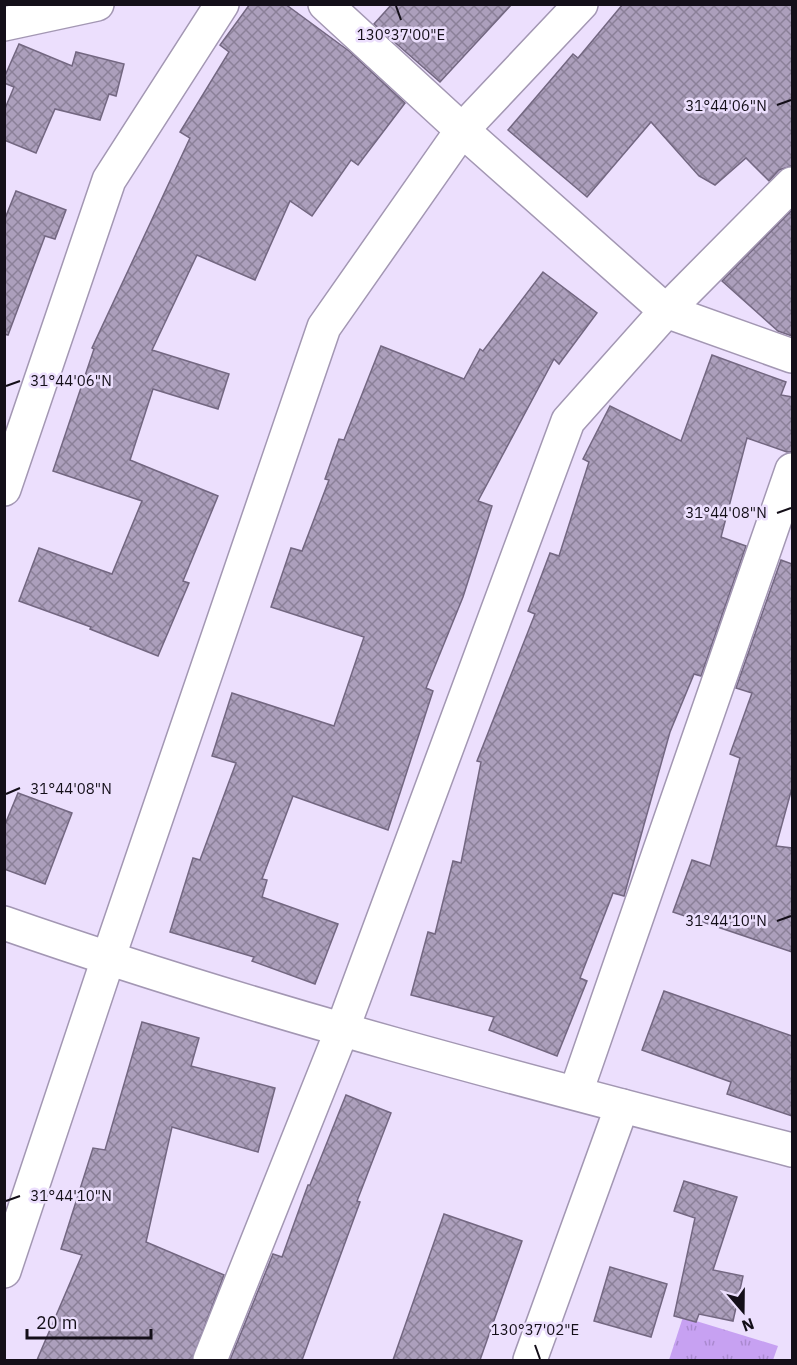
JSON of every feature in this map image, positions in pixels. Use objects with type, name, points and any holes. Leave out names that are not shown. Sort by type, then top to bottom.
[{"type":"street","points":[[4,24],[97,4]]},
{"type":"street","points":[[4,489],[109,180],[222,4]]},
{"type":"street","points":[[325,4],[462,130],[666,311],[792,356]]},
{"type":"street","points":[[4,1271],[324,327],[462,130],[581,4]]},
{"type":"street","points":[[210,1360],[342,1030],[568,422],[666,311],[792,184]]},
{"type":"street","points":[[576,1092],[792,470]]},
{"type":"street","points":[[4,922],[108,959],[342,1030],[622,1106],[792,1149]]},
{"type":"street","points":[[530,1360],[622,1106]]},
{"type":"green space","points":[[683,1317],[778,1346],[773,1360],[669,1360]]},
{"type":"building","points":[[250,4],[285,4],[349,51],[405,103],[358,165],[351,160],[312,216],[290,201],[255,280],[197,255],[152,350],[229,374],[218,409],[153,389],[130,460],[218,496],[183,581],[189,583],[158,656],[90,629],[91,627],[19,601],[39,548],[112,574],[142,501],[53,471],[94,349],[92,348],[190,138],[180,132],[229,52],[220,45]]},
{"type":"building","points":[[392,4],[512,4],[440,82],[374,24]]},
{"type":"building","points":[[623,4],[792,4],[792,166],[779,170],[769,181],[746,158],[715,185],[699,176],[651,122],[587,197],[508,130],[573,54],[578,58]]},
{"type":"building","points":[[19,44],[72,66],[76,52],[124,64],[116,96],[109,94],[100,120],[55,109],[36,153],[4,140],[4,111],[14,87],[4,83],[4,78]]},
{"type":"building","points":[[16,191],[66,210],[55,239],[45,236],[8,335],[4,334],[4,221]]},
{"type":"building","points":[[792,210],[792,336],[778,331],[722,281]]},
{"type":"building","points":[[543,272],[597,313],[559,364],[554,359],[478,501],[492,506],[463,597],[426,688],[433,691],[388,830],[293,796],[262,879],[267,880],[262,897],[338,924],[315,984],[252,961],[254,957],[170,932],[193,858],[200,860],[236,763],[212,756],[232,693],[334,726],[364,637],[271,607],[291,548],[302,551],[329,480],[325,479],[339,439],[344,440],[381,346],[464,379],[480,349],[483,351]]},
{"type":"building","points":[[712,355],[786,382],[781,395],[792,397],[792,452],[747,438],[721,537],[746,546],[701,676],[694,674],[670,732],[624,896],[613,893],[580,978],[587,981],[557,1056],[489,1030],[494,1017],[411,995],[428,932],[435,934],[453,861],[461,863],[481,762],[477,761],[535,614],[528,611],[550,553],[559,556],[589,462],[583,459],[610,406],[681,441]]},
{"type":"building","points":[[781,560],[792,564],[792,788],[776,846],[792,848],[792,952],[673,912],[692,860],[710,866],[740,758],[730,754],[752,693],[736,688]]},
{"type":"building","points":[[18,793],[72,813],[45,884],[4,869],[4,827]]},
{"type":"building","points":[[664,991],[792,1036],[792,1116],[727,1094],[731,1082],[642,1050]]},
{"type":"building","points":[[142,1022],[199,1038],[191,1066],[275,1088],[258,1152],[172,1127],[146,1242],[224,1275],[192,1360],[37,1360],[82,1255],[61,1249],[93,1148],[105,1150]]},
{"type":"building","points":[[346,1095],[391,1113],[357,1201],[360,1202],[302,1360],[230,1360],[273,1254],[282,1257],[308,1185],[310,1185]]},
{"type":"building","points":[[684,1181],[737,1197],[713,1270],[743,1276],[733,1321],[699,1314],[696,1322],[674,1316],[695,1218],[674,1211]]},
{"type":"building","points":[[444,1214],[522,1241],[480,1360],[393,1360]]},
{"type":"building","points":[[610,1267],[667,1284],[651,1337],[594,1321]]}]
